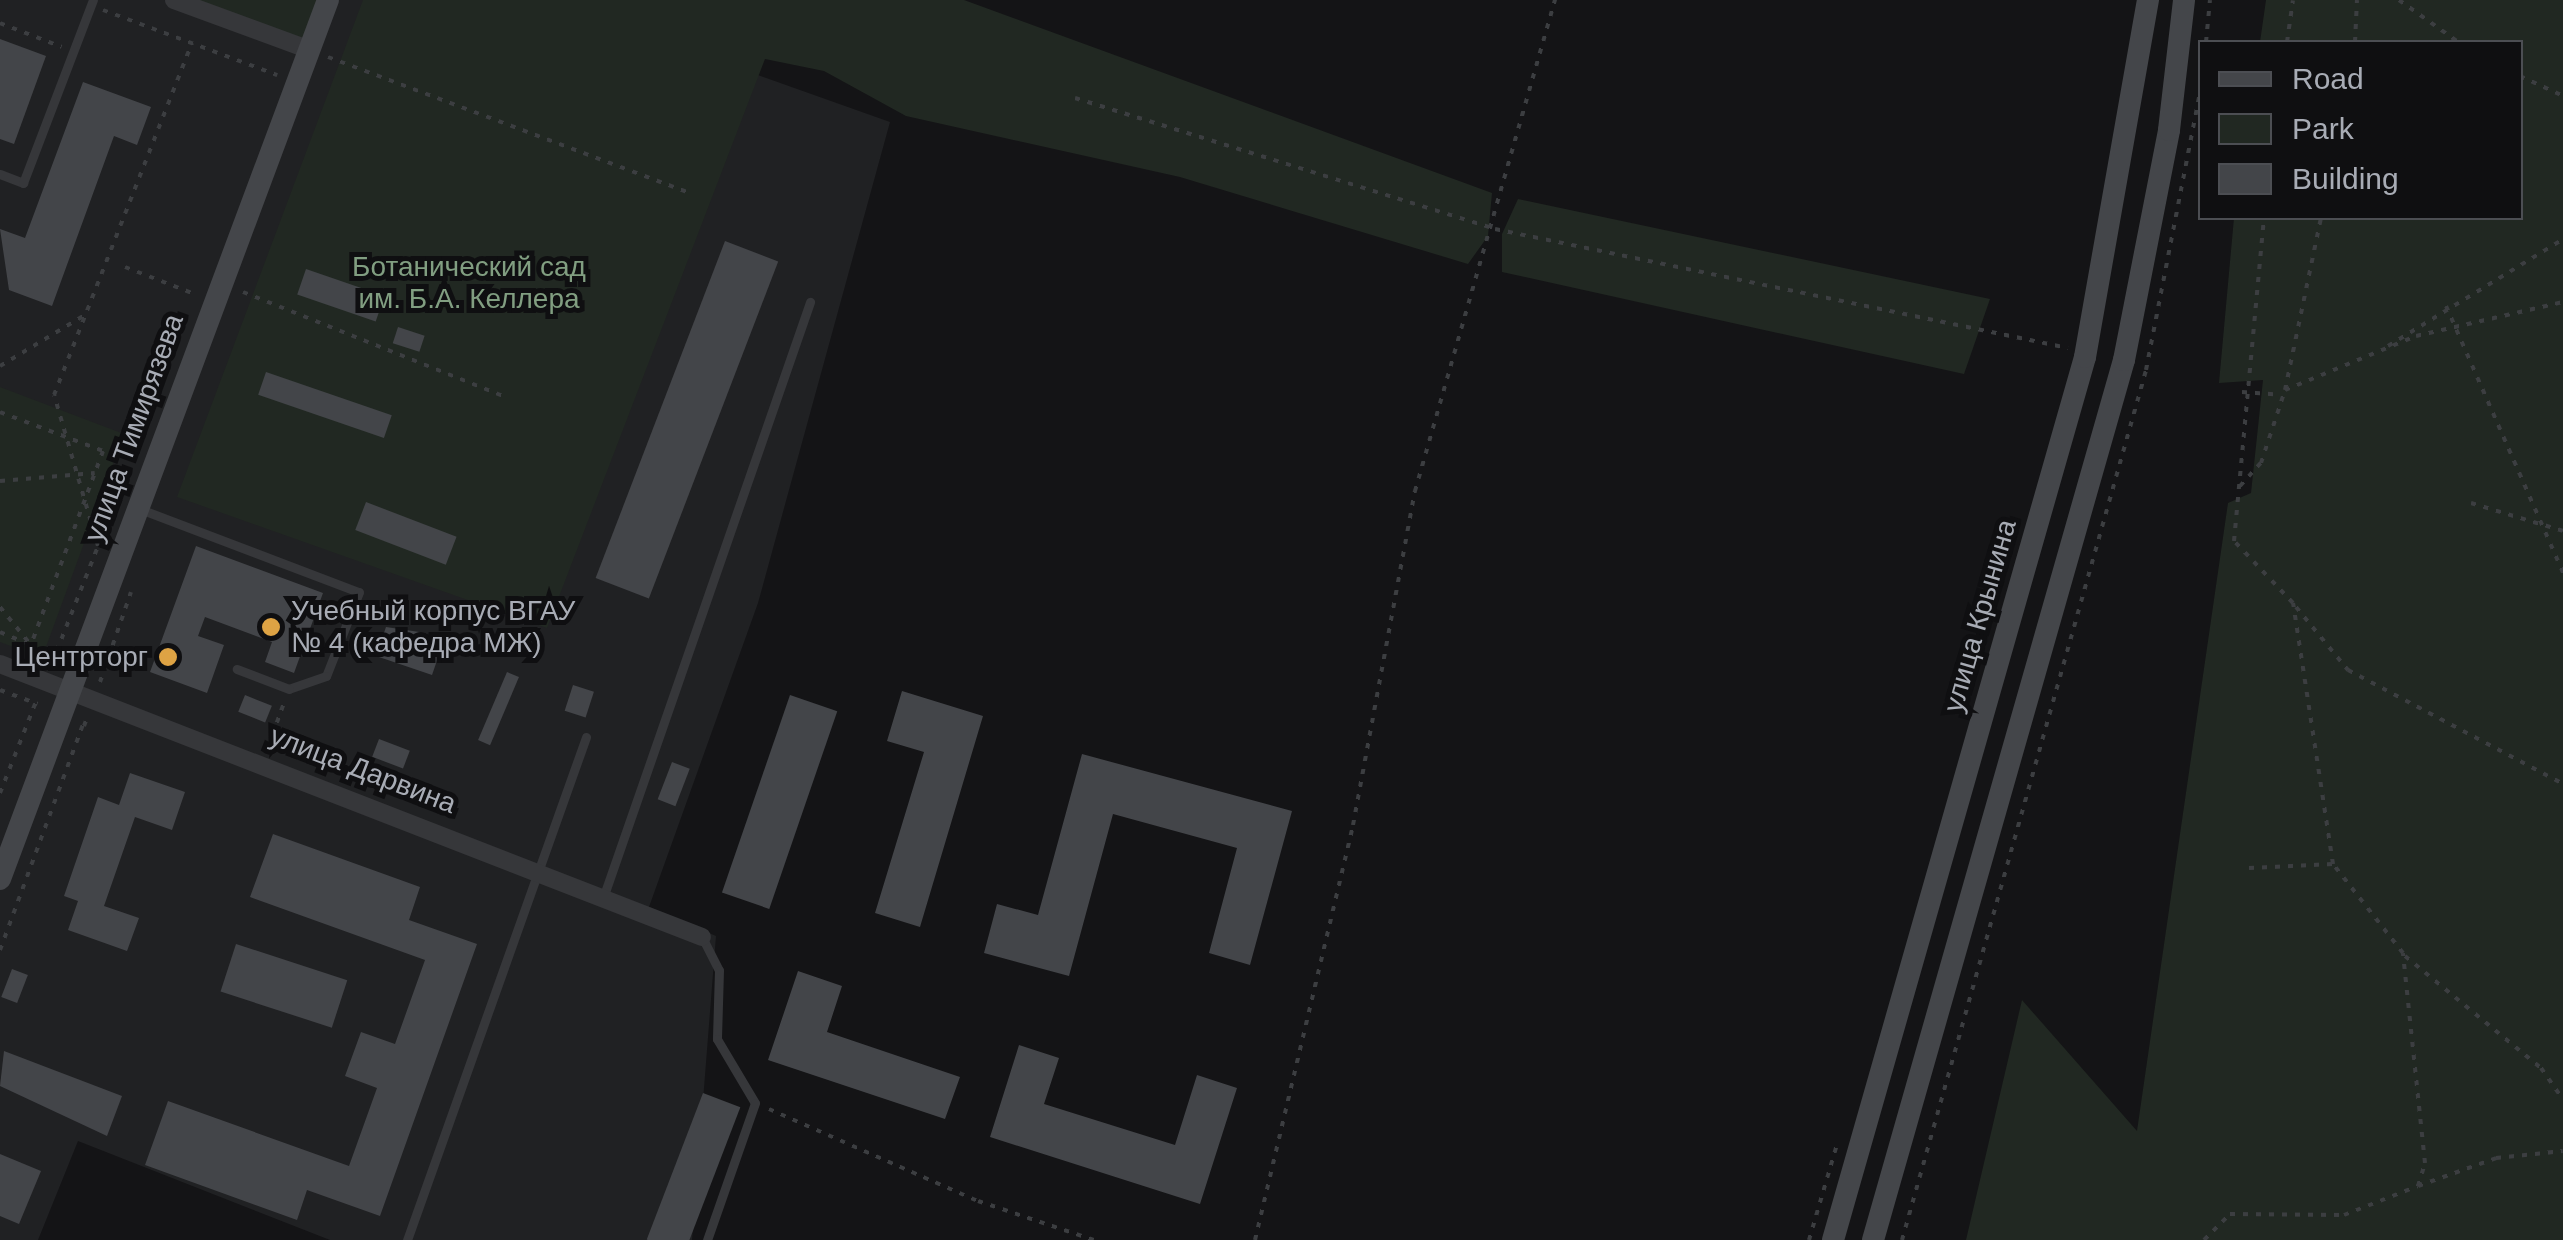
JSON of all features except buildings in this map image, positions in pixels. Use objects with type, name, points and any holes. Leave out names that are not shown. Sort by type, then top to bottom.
[{"type":"main road","name":"улица Тимирязева","points":[[0,879],[328,0]]},
{"type":"main road","name":"улица Крынина","points":[[1833,1240],[2085,356],[2148,0]]},
{"type":"main road","points":[[1872,1240],[2124,360],[2170,130],[2184,0]]},
{"type":"street","points":[[174,0],[310,50]]},
{"type":"street","name":"улица Дарвина","points":[[0,664],[540,868],[702,937]]},
{"type":"lane","points":[[0,174],[23,183],[92,3]]},
{"type":"lane","points":[[604,895],[810,302]]},
{"type":"lane","points":[[137,508],[359,592],[326,676],[288,689],[236,669]]},
{"type":"lane","points":[[408,1240],[586,737]]},
{"type":"lane","points":[[702,937],[720,970],[717,1040],[755,1103],[708,1240]]},
{"type":"path","points":[[1255,1240],[1353,825],[1415,491],[1495,229],[1554,0]]},
{"type":"path","points":[[2206,40],[2210,0]]},
{"type":"path","points":[[2287,40],[2293,0]]},
{"type":"path","points":[[2355,40],[2357,0]]},
{"type":"path","points":[[2399,0],[2455,40]]},
{"type":"path","points":[[92,3],[287,78]]},
{"type":"path","points":[[0,24],[76,52]]},
{"type":"path","points":[[0,792],[98,546],[54,395],[192,44]]},
{"type":"path","points":[[310,50],[687,192]]},
{"type":"path","points":[[2523,77],[2563,96]]},
{"type":"path","points":[[1075,98],[1495,229],[2068,348]]},
{"type":"path","points":[[2264,220],[2242,392],[2238,551],[2293,603],[2348,670],[2563,784]]},
{"type":"path","points":[[2240,486],[2262,463],[2283,392],[2321,220]]},
{"type":"path","points":[[2380,352],[2446,306],[2563,239]]},
{"type":"path","points":[[125,267],[201,297]]},
{"type":"path","points":[[220,282],[503,396]]},
{"type":"path","points":[[2242,392],[2283,392],[2454,326],[2563,302]]},
{"type":"path","points":[[2446,306],[2546,526],[2563,573]]},
{"type":"path","points":[[0,366],[85,315]]},
{"type":"path","points":[[2062,367],[2072,330]]},
{"type":"path","points":[[0,412],[103,450],[31,644]]},
{"type":"path","points":[[0,481],[96,473]]},
{"type":"path","points":[[2471,503],[2563,531]]},
{"type":"path","points":[[2293,603],[2334,864],[2403,953],[2541,1068],[2563,1099]]},
{"type":"path","points":[[0,607],[31,644]]},
{"type":"path","points":[[0,632],[31,644]]},
{"type":"path","points":[[263,761],[288,689]]},
{"type":"path","points":[[0,690],[36,703]]},
{"type":"path","points":[[2250,868],[2334,864]]},
{"type":"path","points":[[2403,953],[2425,1163],[2418,1186]]},
{"type":"path","points":[[755,1103],[978,1202],[1094,1240]]},
{"type":"path","points":[[1809,1240],[1842,1126]]},
{"type":"path","points":[[2204,1240],[2230,1214],[2325,1222],[2496,1158],[2563,1151]]},
{"type":"shaded area","points":[[0,0],[546,0],[890,122],[758,603],[649,907],[716,936],[692,1240],[330,1240],[78,1141],[38,1240],[0,1240]]},
{"type":"green space","points":[[194,0],[322,0],[306,41]]},
{"type":"green space","name":"Ботанический сад им. Б.А. Келлера","points":[[363,0],[964,0],[1492,193],[1488,236],[1468,264],[1180,177],[906,116],[824,71],[765,59],[547,628],[177,497]]},
{"type":"green space","points":[[2266,0],[2563,0],[2563,1240],[1966,1240],[2022,1000],[2137,1131],[2228,503],[2251,493],[2263,380],[2219,383],[2234,220],[2523,220],[2523,40],[2260,40]]},
{"type":"green space","points":[[1518,199],[1990,299],[1964,374],[1502,272],[1502,234]]},
{"type":"green space","points":[[0,387],[124,434],[42,658],[0,642]]},
{"type":"place","name":"Учебный корпус ВГАУ № 4 (кафедра МЖ)","points":[[271,627]]},
{"type":"place","name":"Центрторг","points":[[168,657]]}]
